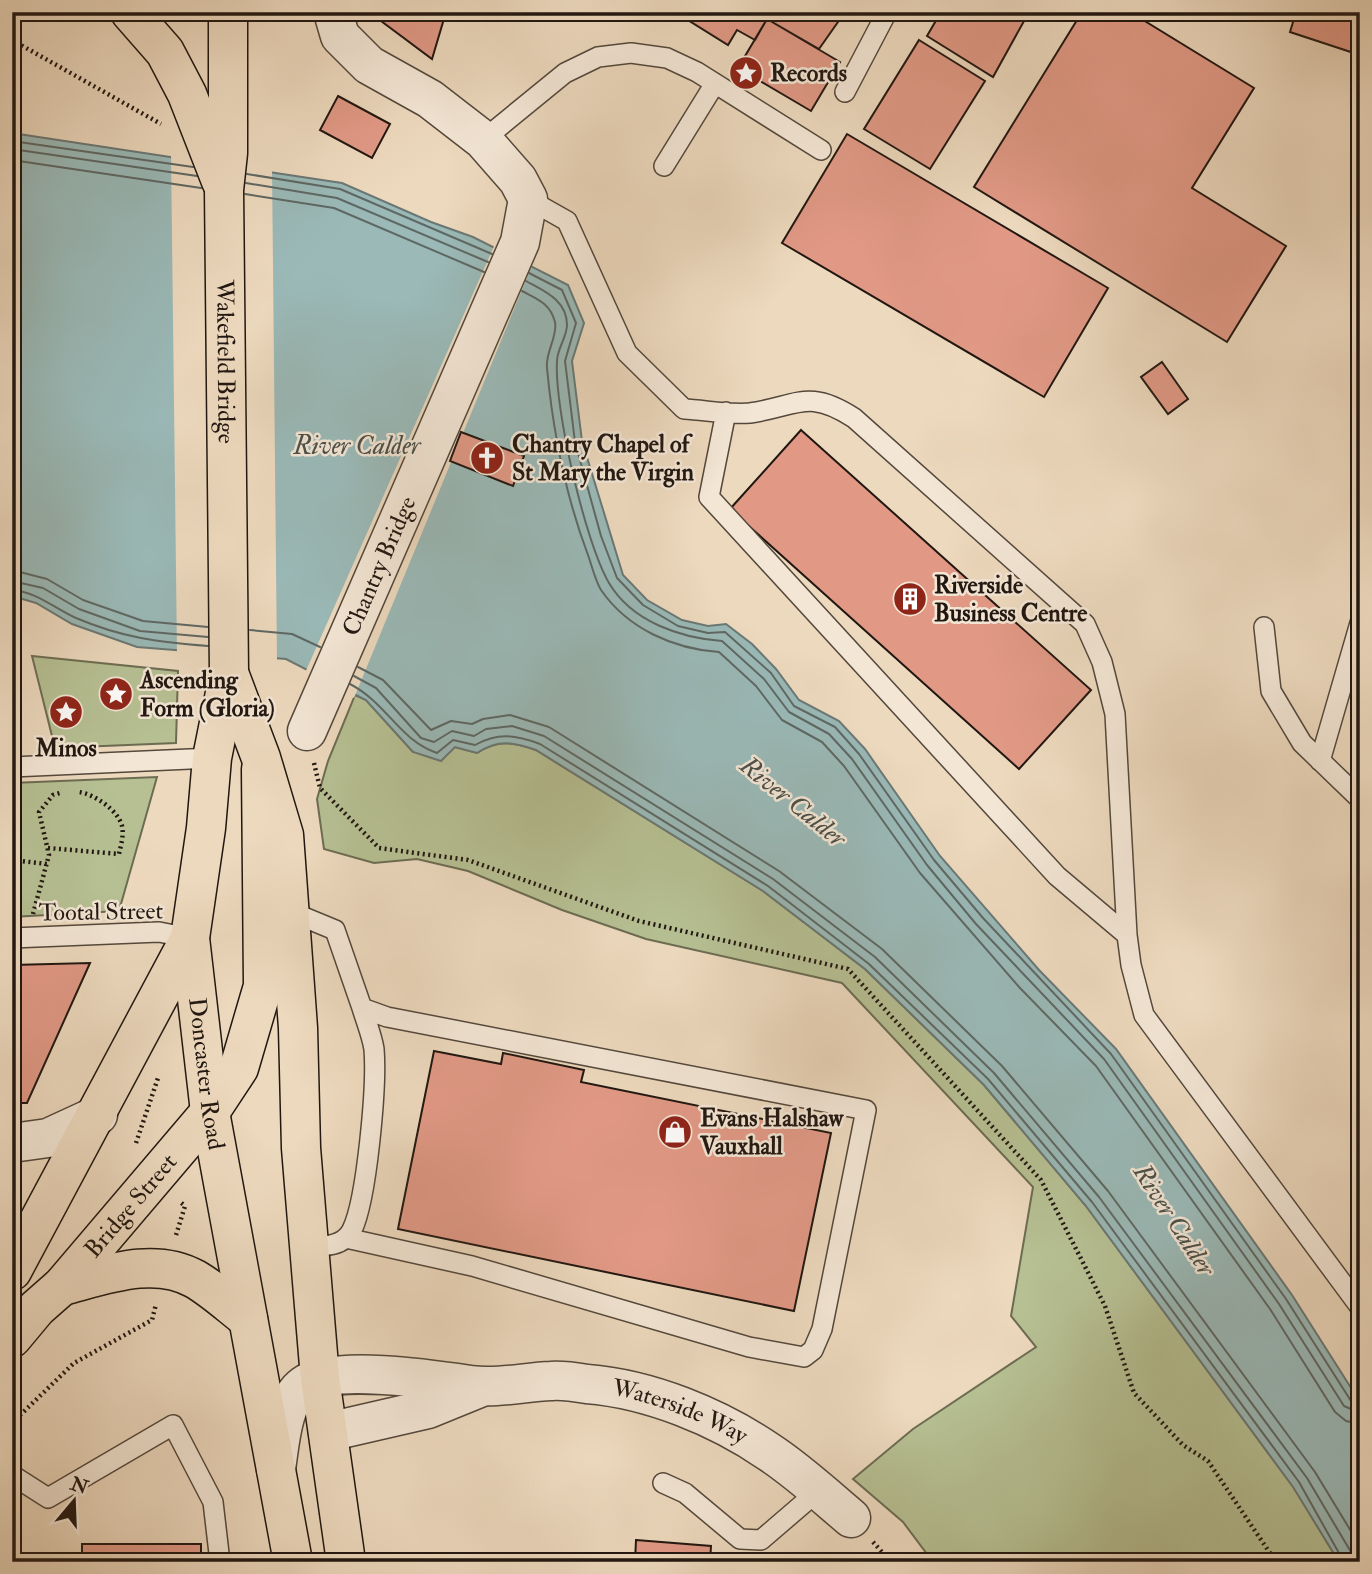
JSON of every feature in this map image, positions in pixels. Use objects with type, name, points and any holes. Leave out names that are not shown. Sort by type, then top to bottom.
[{"type":"main road","points":[[130,12],[165,52],[220,164]]},
{"type":"main road","points":[[200,12],[227,50]]},
{"type":"main road","name":"Wakefield Bridge","points":[[228,12],[220,164],[229,673]]},
{"type":"main road","points":[[229,673],[261,758],[284,835],[289,911],[327,1242],[320,1378],[346,1562]]},
{"type":"main road","name":"Doncaster Road","points":[[229,673],[212,758],[206,828],[190,938],[210,1112],[293,1562]]},
{"type":"main road","name":"Bridge Street","points":[[12,1338],[37,1308],[62,1286],[210,1112],[239,1068],[263,986],[261,758]]},
{"type":"main road","points":[[12,1271],[190,938]]},
{"type":"main road","points":[[62,1286],[130,1269],[166,1267],[195,1279],[248,1319]]},
{"type":"street","points":[[333,12],[340,36],[369,65],[430,99],[483,140],[518,180],[528,199]]},
{"type":"street","name":"Chantry Bridge","points":[[314,715],[520,242],[528,199]]},
{"type":"street","points":[[12,1143],[48,1138],[97,1115]]},
{"type":"street","name":"Waterside Way","points":[[320,1378],[397,1375],[482,1387],[553,1381],[592,1384],[641,1394],[727,1426],[771,1452],[851,1518]]},
{"type":"street","points":[[276,1469],[284,1423],[292,1402],[303,1385],[320,1378]]},
{"type":"street","name":"Waterside Way","points":[[328,1432],[428,1409],[482,1387]]},
{"type":"lane","points":[[845,92],[887,12]]},
{"type":"lane","points":[[483,140],[565,73],[598,57],[631,53],[667,58],[697,72],[821,150]]},
{"type":"lane","points":[[664,166],[714,85]]},
{"type":"lane","points":[[528,199],[567,221],[626,353],[684,409],[748,413],[804,401],[831,403],[854,418],[1085,624],[1102,662],[1115,714],[1127,935],[1130,964],[1143,1015],[1360,1307]]},
{"type":"lane","points":[[726,412],[709,497],[1057,876],[1127,935]]},
{"type":"lane","points":[[1320,761],[1360,623]]},
{"type":"lane","points":[[1264,627],[1272,691],[1302,743],[1360,799]]},
{"type":"lane","points":[[12,767],[212,758]]},
{"type":"lane","points":[[289,911],[335,930],[374,1048],[374,1094],[363,1183],[352,1230],[327,1242]]},
{"type":"lane","name":"Tootal Street","points":[[20,938],[159,932],[190,938]]},
{"type":"lane","points":[[327,1242],[472,1266],[749,1347],[804,1357],[813,1350],[822,1329],[866,1110],[387,1017],[362,1008]]},
{"type":"lane","points":[[12,1475],[48,1498],[173,1425],[213,1502],[220,1562]]},
{"type":"lane","points":[[663,1483],[685,1493],[740,1539],[761,1540],[818,1491]]},
{"type":"path","points":[[12,40],[220,164]]},
{"type":"path","points":[[320,788],[379,848]]},
{"type":"path","points":[[20,938],[47,864],[48,848],[39,812],[53,795],[68,791],[84,793],[104,804],[121,824],[119,854],[48,848]]},
{"type":"path","points":[[12,860],[47,864]]},
{"type":"green space","points":[[32,656],[178,671],[176,743],[55,748]]},
{"type":"green space","points":[[355,695],[366,700],[413,752],[455,747],[477,753],[506,743],[536,750],[763,891],[865,969],[984,1085],[1086,1206],[1294,1487],[1339,1562],[933,1562],[903,1522],[853,1479],[913,1429],[1036,1347],[1011,1316],[1033,1187],[842,983],[646,939],[562,910],[468,871],[417,859],[374,863],[324,849],[317,799],[328,761]]},
{"type":"green space","points":[[157,777],[119,911],[12,917],[12,783]]},
{"type":"water","name":"River Calder","points":[[12,133],[342,183],[431,222],[473,237],[568,285],[584,323],[572,361],[582,441],[623,575],[647,600],[682,620],[708,626],[726,624],[752,644],[776,669],[799,700],[839,721],[865,749],[940,856],[1039,970],[1116,1049],[1292,1295],[1360,1402],[1360,1562],[1339,1562],[1293,1487],[1086,1206],[984,1085],[865,969],[763,891],[536,750],[506,743],[477,753],[455,747],[441,761],[413,752],[366,700],[286,659],[137,647],[72,624],[36,603],[12,596]]},
{"type":"pier","points":[[171,153],[272,167],[277,662],[177,654]]},
{"type":"pier","points":[[495,244],[533,263],[354,698],[305,673]]},
{"type":"building","points":[[369,12],[446,12],[432,59]]},
{"type":"building","points":[[675,12],[845,12],[819,49],[767,19],[755,40],[737,30],[728,45]]},
{"type":"building","points":[[941,12],[1029,12],[993,77],[927,36]]},
{"type":"building","points":[[1082,12],[1130,12],[1254,88],[1192,188],[1286,246],[1227,342],[974,187]]},
{"type":"building","points":[[1296,12],[1360,12],[1360,55],[1290,32]]},
{"type":"building","points":[[767,19],[840,62],[811,111],[738,68]]},
{"type":"building","points":[[919,40],[985,81],[930,169],[864,129]]},
{"type":"building","points":[[338,96],[390,124],[372,158],[320,130]]},
{"type":"building","points":[[847,134],[1108,288],[1044,397],[782,243]]},
{"type":"building","points":[[1162,362],[1188,399],[1168,414],[1141,377]]},
{"type":"building","name":"Riverside Business Centre","points":[[801,430],[1091,690],[1019,769],[730,509]]},
{"type":"building","name":"Chantry Chapel of St Mary the Virgin","points":[[461,432],[524,456],[513,486],[450,461]]},
{"type":"building","points":[[90,963],[27,1103],[12,1103],[12,965]]},
{"type":"building","points":[[434,1051],[501,1064],[503,1053],[584,1070],[581,1082],[831,1133],[794,1311],[398,1229]]},
{"type":"building","points":[[636,1540],[711,1546],[710,1562],[635,1562]]},
{"type":"building","points":[[82,1544],[201,1544],[201,1562],[82,1562]]},
{"type":"place","name":"Records","points":[[746,73]]},
{"type":"place","name":"Chantry Chapel of St Mary the Virgin","points":[[487,458]]},
{"type":"place","name":"Riverside Business Centre","points":[[910,599]]},
{"type":"place","name":"Ascending Form (Gloria)","points":[[116,694]]},
{"type":"place","name":"Minos","points":[[66,712]]},
{"type":"place","name":"Evans Halshaw Vauxhall","points":[[675,1132]]}]
